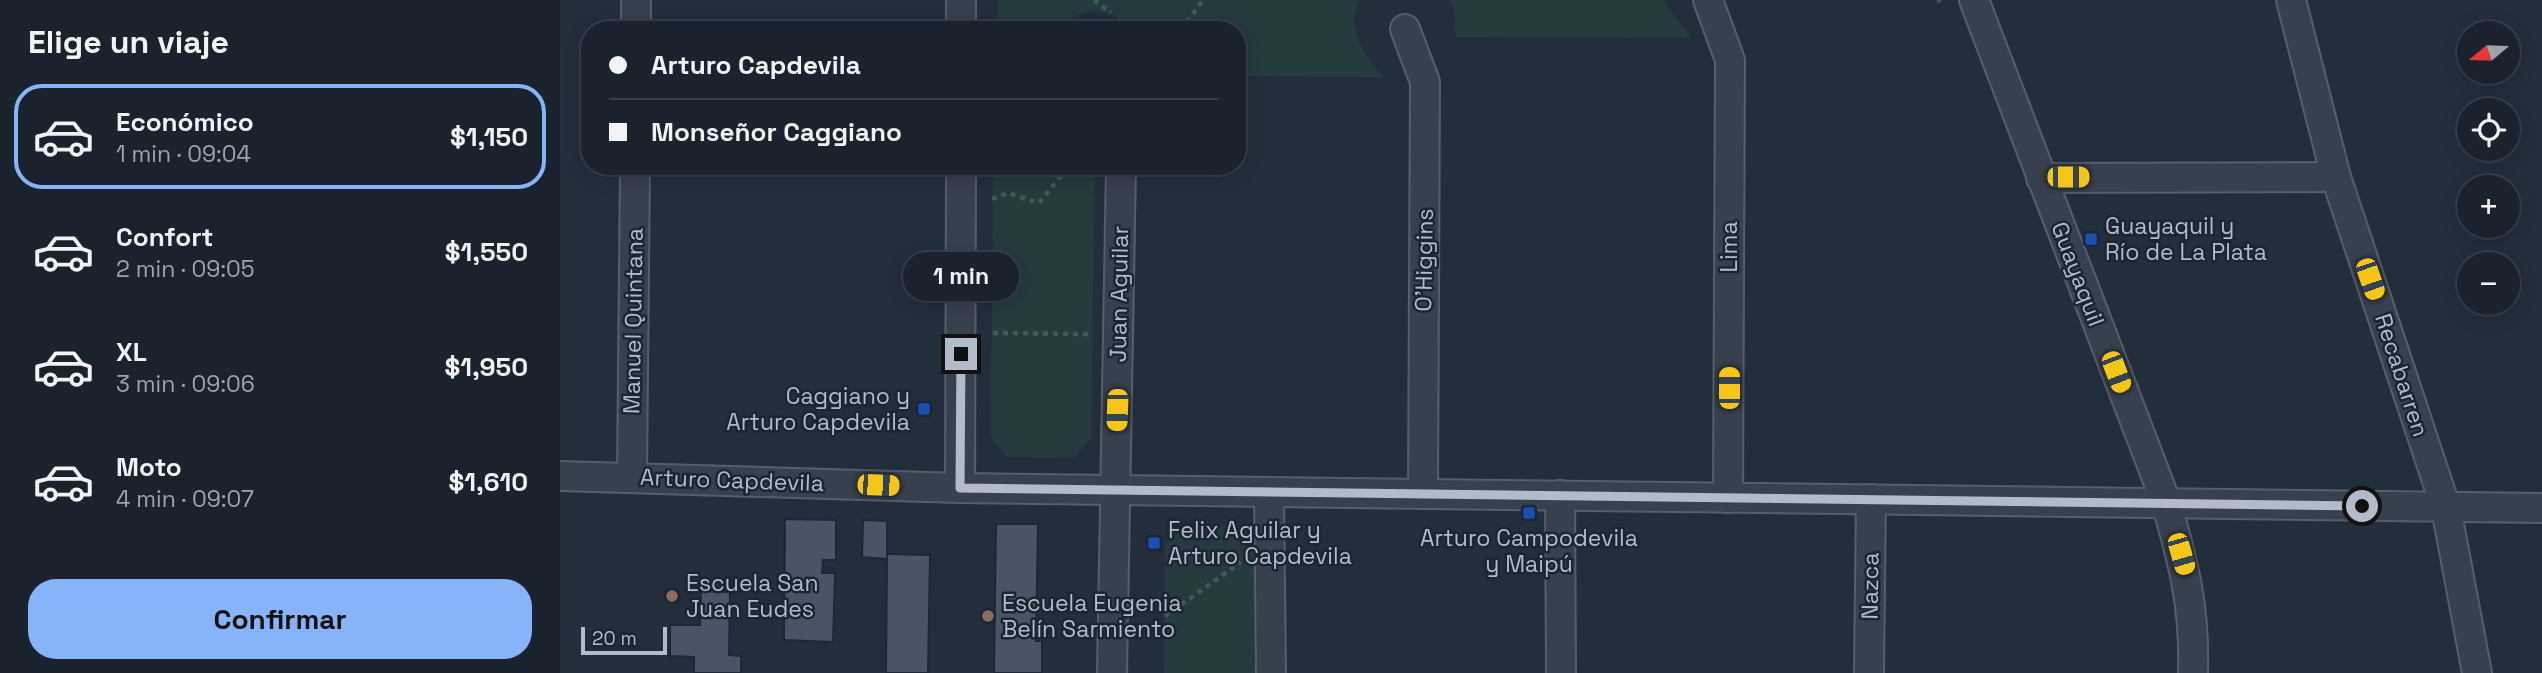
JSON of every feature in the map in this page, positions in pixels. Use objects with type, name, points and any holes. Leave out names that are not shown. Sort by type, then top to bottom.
[{"type":"street","points":[[636,0],[636,21]]},
{"type":"street","points":[[961,0],[961,21]]},
{"type":"street","name":"Lima","points":[[1708,0],[1730,60],[1728,498]]},
{"type":"street","name":"Guayaquil","points":[[1974,0],[2166,502],[2188,581],[2194,634],[2193,673]]},
{"type":"street","name":"Recabarren","points":[[2291,0],[2336,177],[2446,508],[2477,673]]},
{"type":"street","name":"O'Higgins","points":[[1405,29],[1425,82],[1423,494]]},
{"type":"street","name":"Manuel Quintana","points":[[632,477],[635,175]]},
{"type":"street","points":[[960,488],[961,175]]},
{"type":"street","name":"Juan Aguilar","points":[[1112,673],[1121,175]]},
{"type":"street","points":[[2041,178],[2336,177]]},
{"type":"street","name":"Arturo Capdevila","points":[[560,476],[960,488],[2542,509]]},
{"type":"street","points":[[1269,492],[1271,673]]},
{"type":"street","points":[[1560,495],[1561,673]]},
{"type":"street","name":"Nazca","points":[[1870,673],[1871,499]]},
{"type":"path","points":[[1094,0],[1111,13]]},
{"type":"path","points":[[1188,21],[1203,0]]},
{"type":"path","points":[[992,199],[1008,193],[1039,203],[1062,175]]},
{"type":"path","points":[[993,333],[1092,334]]},
{"type":"path","points":[[1165,616],[1250,556]]},
{"type":"green space","points":[[998,0],[1359,0],[1355,22],[1359,42],[1383,77],[1246,76],[1246,21],[1122,21],[1111,13],[1090,11],[1065,21],[997,21]]},
{"type":"green space","points":[[1449,0],[1663,0],[1691,38],[1456,37],[1454,9]]},
{"type":"green space","points":[[993,175],[1095,175],[1091,438],[1074,458],[1008,457],[991,438]]},
{"type":"green space","points":[[1184,526],[1242,527],[1260,549],[1258,673],[1164,673],[1165,543]]},
{"type":"building","points":[[785,519],[836,520],[836,560],[823,560],[822,573],[835,573],[833,642],[784,640]]},
{"type":"building","points":[[863,520],[887,521],[887,559],[862,557]]},
{"type":"building","points":[[996,524],[1038,524],[1036,641],[1042,641],[1042,673],[994,673]]},
{"type":"building","points":[[887,554],[930,555],[928,673],[886,673]]},
{"type":"building","points":[[701,591],[730,592],[729,655],[741,656],[741,673],[694,673],[694,657],[670,656],[670,625],[700,625]]},
{"type":"place","name":"Guayaquil y Río de La Plata","points":[[2091,239]]},
{"type":"place","name":"Caggiano y Arturo Capdevila","points":[[924,409]]},
{"type":"place","name":"Arturo Campodevila y Maipú","points":[[1529,513]]},
{"type":"place","name":"Felix Aguilar y Arturo Capdevila","points":[[1154,543]]},
{"type":"place","name":"Escuela San Juan Eudes","points":[[672,596]]},
{"type":"place","name":"Escuela Eugenia Belín Sarmiento","points":[[988,616]]},
{"type":"route","points":[[961,354],[960,488],[2362,506]]}]
